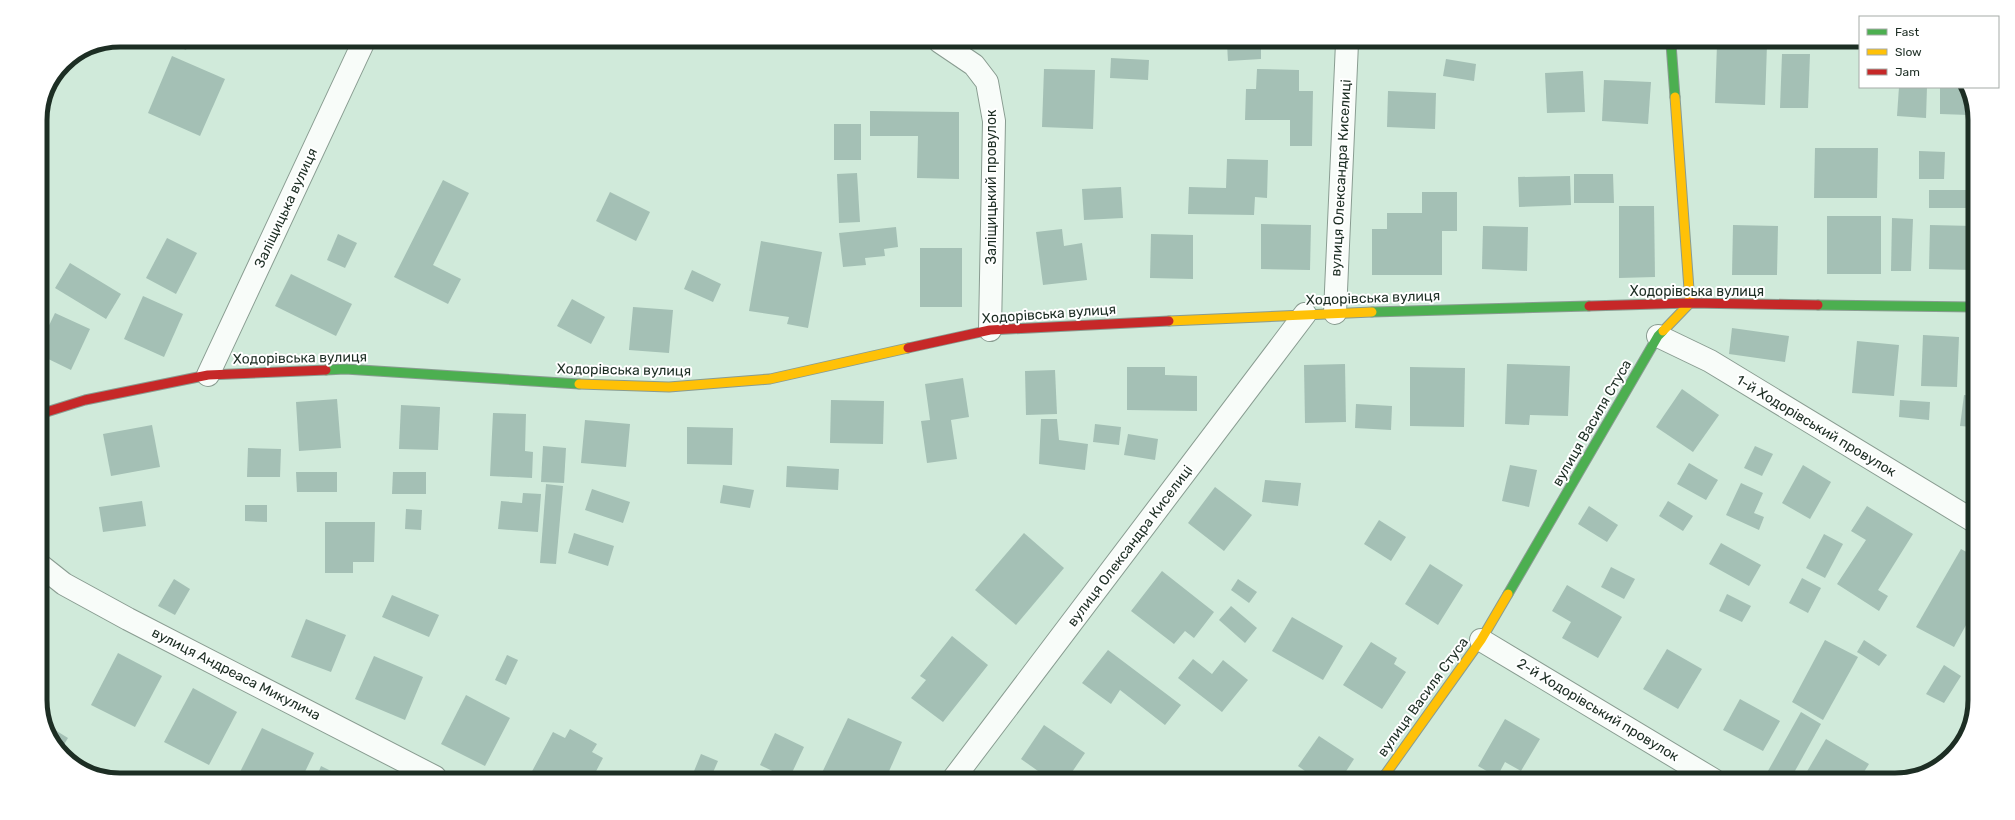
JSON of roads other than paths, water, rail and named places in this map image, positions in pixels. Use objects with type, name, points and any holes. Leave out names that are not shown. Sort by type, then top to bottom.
[{"type":"street","name":"Заліщицька вулиця","points":[[208,375],[361,47]]},
{"type":"street","name":"Заліщицький провулок","points":[[947,47],[974,66],[987,82],[994,121],[990,330]]},
{"type":"street","name":"вулиця Олександра Киселиці","points":[[1335,313],[1347,47]]},
{"type":"street","points":[[1671,47],[1690,303]]},
{"type":"street","name":"Ходорівська вулиця","points":[[47,412],[85,400],[208,375],[345,369],[551,383],[669,387],[770,379],[990,330],[1305,314],[1690,303],[1968,307]]},
{"type":"street","name":"вулиця Василя Стуса","points":[[1386,773],[1481,640],[1658,336],[1690,303]]},
{"type":"street","name":"вулиця Олександра Киселиці","points":[[958,773],[1305,314]]},
{"type":"street","name":"1-й Ходорівський провулок","points":[[1658,336],[1710,361],[1968,518]]},
{"type":"street","name":"вулиця Андреаса Микулича","points":[[47,571],[64,584],[128,619],[429,773]]},
{"type":"street","name":"2-й Ходорівський провулок","points":[[1481,640],[1702,773]]}]
